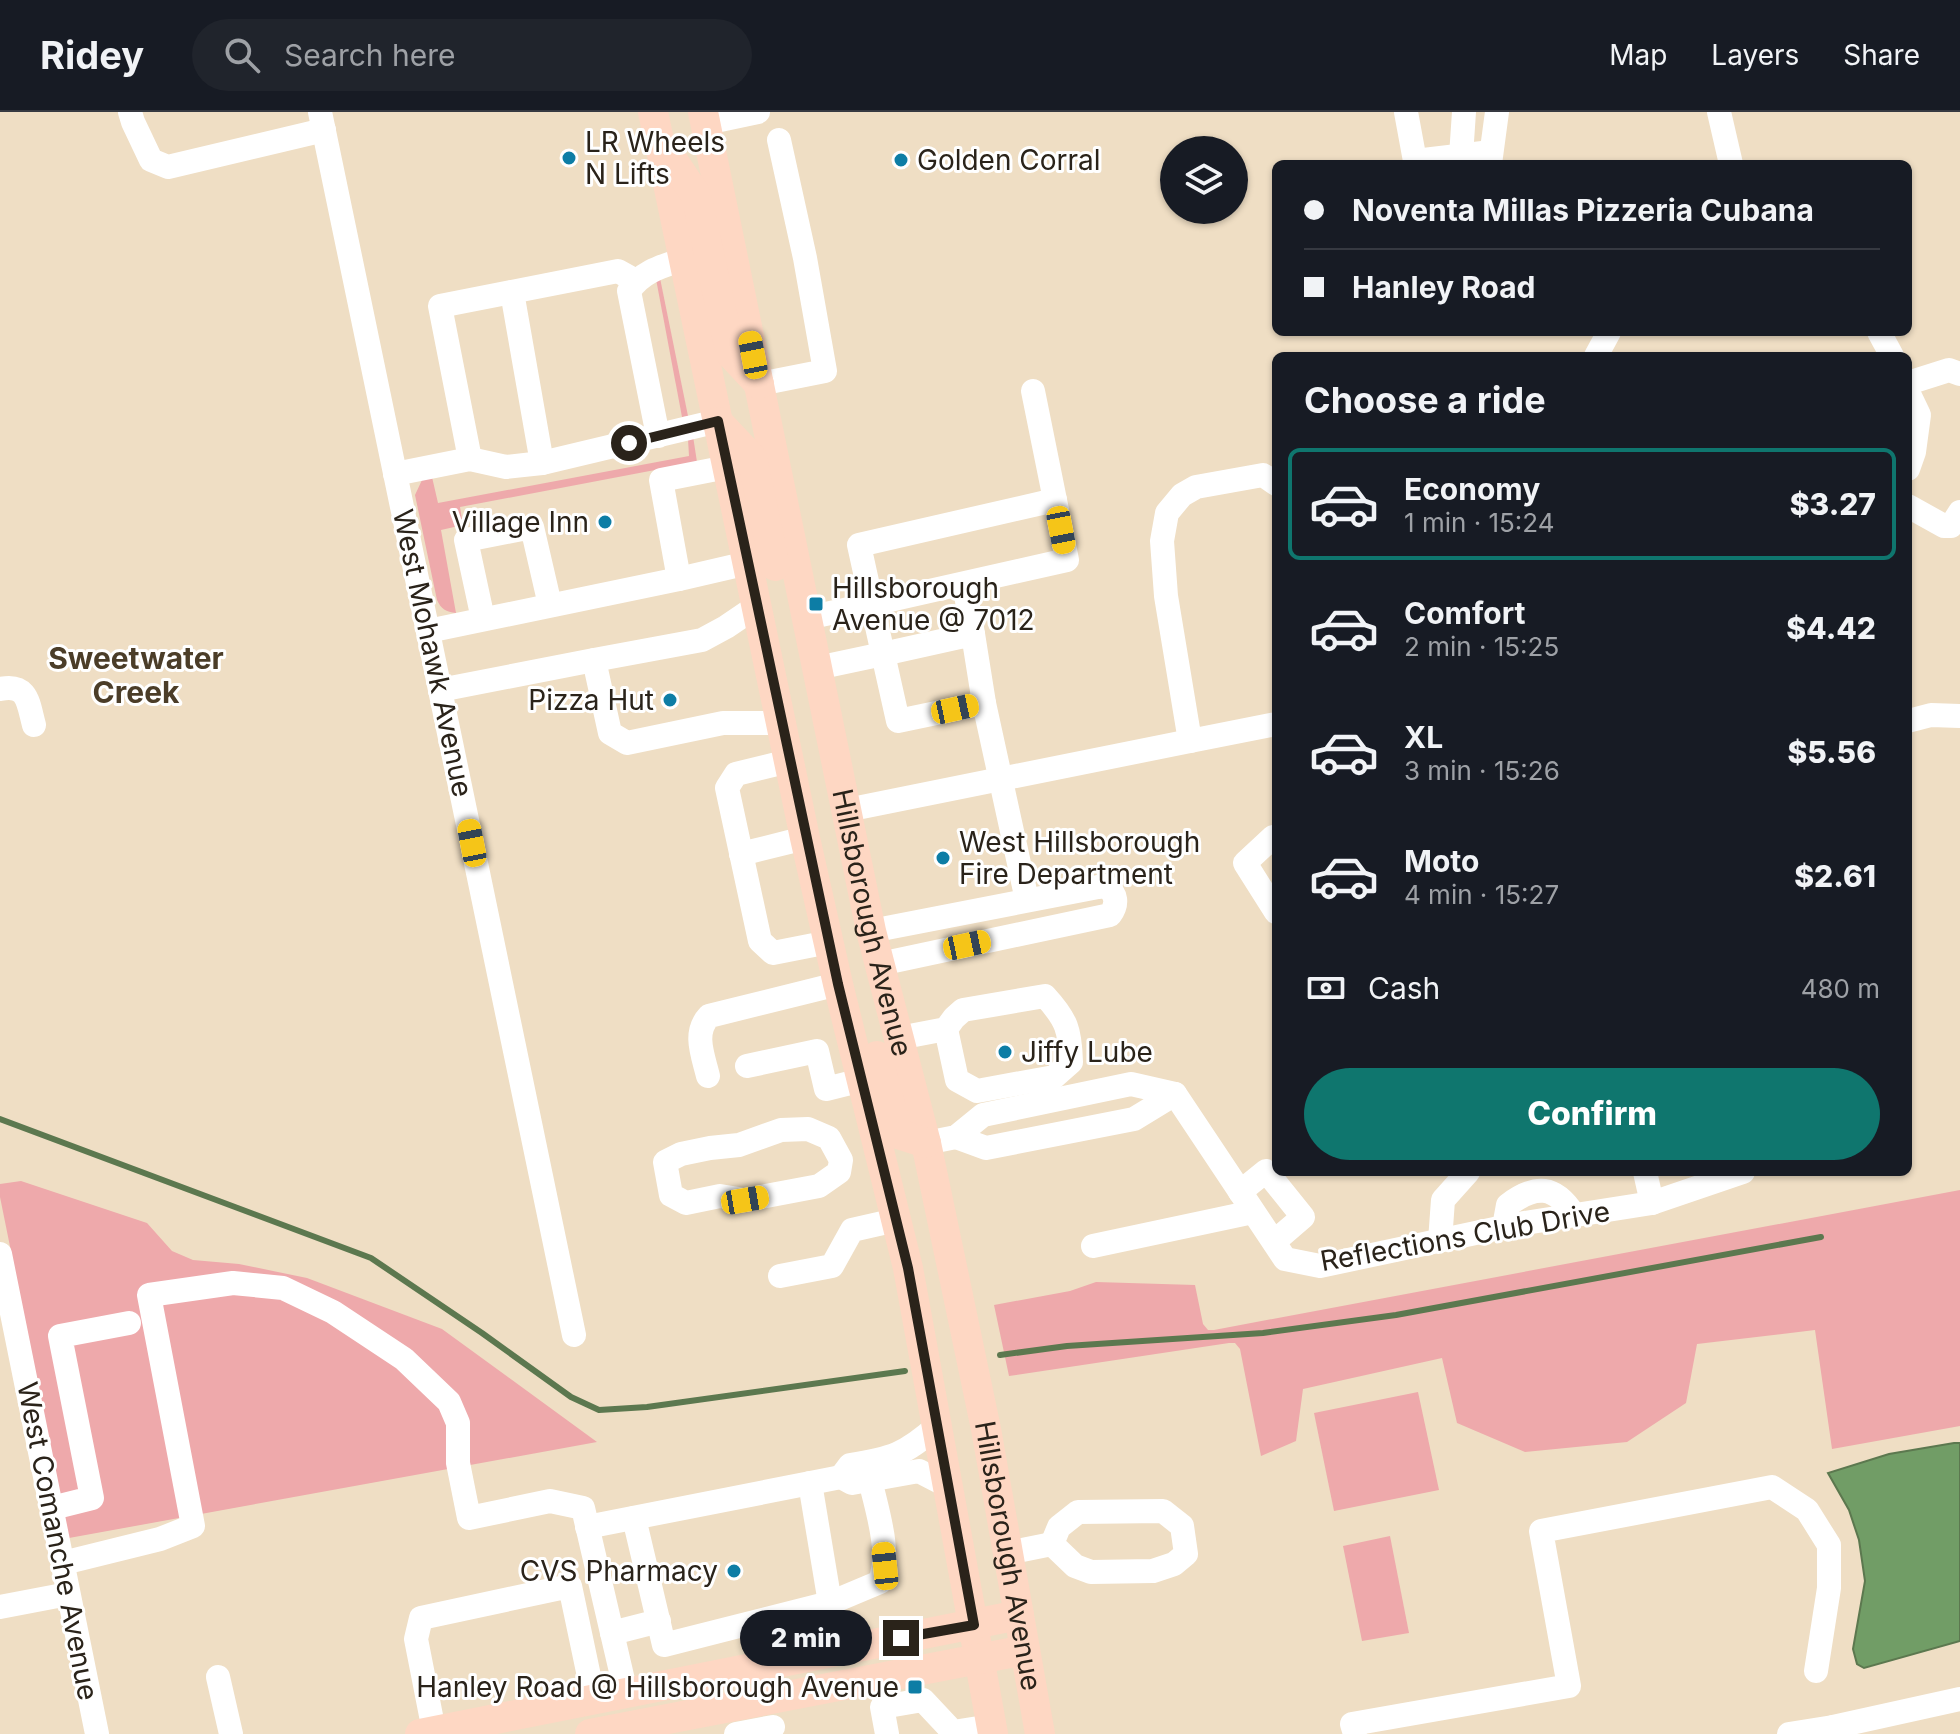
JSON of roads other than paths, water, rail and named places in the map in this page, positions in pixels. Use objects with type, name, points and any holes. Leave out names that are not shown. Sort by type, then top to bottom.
[{"type":"main road","name":"Hillsborough Avenue","points":[[704,118],[871,931],[926,1143],[986,1429],[1040,1734]]},
{"type":"main road","name":"Hillsborough Avenue","points":[[655,125],[805,838],[908,1268],[992,1730]]},
{"type":"main road","points":[[655,125],[696,195],[731,354],[759,384]]},
{"type":"main road","points":[[718,421],[752,458],[794,652],[820,683]]},
{"type":"main road","points":[[769,664],[799,721],[817,808],[847,810]]},
{"type":"main road","points":[[805,838],[837,865],[852,930],[896,1025]]},
{"type":"main road","points":[[838,984],[876,1050],[898,1134],[926,1143]]},
{"type":"main road","points":[[427,1733],[532,1723],[594,1700],[1019,1615]]},
{"type":"main road","points":[[590,1734],[634,1726],[771,1720],[980,1659],[1025,1650]]},
{"type":"main road","points":[[626,1693],[634,1726]]},
{"type":"street","points":[[130,112],[151,160],[168,167],[322,121]]},
{"type":"street","points":[[704,118],[758,112]]},
{"type":"street","points":[[1406,112],[1415,160]]},
{"type":"street","points":[[1461,156],[1464,112]]},
{"type":"street","points":[[1424,160],[1461,156],[1491,158],[1497,112]]},
{"type":"street","points":[[1719,112],[1730,160]]},
{"type":"street","name":"West Mohawk Avenue","points":[[322,121],[574,1335]]},
{"type":"street","points":[[759,384],[825,371],[805,258],[779,140]]},
{"type":"street","points":[[658,436],[629,291],[636,281],[653,269],[684,259]]},
{"type":"street","points":[[470,459],[440,306],[618,271],[636,281]]},
{"type":"street","points":[[512,292],[542,463]]},
{"type":"street","points":[[1912,382],[1949,370],[1960,374]]},
{"type":"street","points":[[807,618],[1067,560],[1033,391]]},
{"type":"street","points":[[1912,400],[1919,415],[1912,458]]},
{"type":"street","points":[[395,474],[470,459],[506,467],[542,463],[718,421]]},
{"type":"street","points":[[679,579],[661,480],[727,467]]},
{"type":"street","points":[[1190,741],[1166,596],[1162,541],[1167,513],[1182,495],[1196,487],[1263,475],[1272,481]]},
{"type":"street","points":[[984,703],[898,721],[859,545],[1055,500]]},
{"type":"street","points":[[1912,508],[1944,526],[1951,526],[1960,512]]},
{"type":"street","points":[[483,619],[466,540],[532,527],[550,605]]},
{"type":"street","points":[[428,631],[748,563]]},
{"type":"street","points":[[964,584],[984,703],[1027,900]]},
{"type":"street","points":[[440,690],[702,640],[757,606]]},
{"type":"street","points":[[820,683],[883,654],[973,634]]},
{"type":"street","points":[[594,660],[610,733],[627,743],[723,723],[781,723]]},
{"type":"street","points":[[0,689],[12,686],[26,696],[34,725]]},
{"type":"street","points":[[1912,720],[1931,715],[1960,716]]},
{"type":"street","points":[[847,810],[1272,725]]},
{"type":"street","points":[[789,761],[736,774],[727,788],[760,941],[773,953],[829,942]]},
{"type":"street","points":[[741,854],[805,838]]},
{"type":"street","points":[[1272,838],[1245,863],[1272,906]]},
{"type":"street","points":[[871,931],[1106,886],[1115,897],[1116,907],[1110,915],[880,964]]},
{"type":"street","points":[[708,1076],[699,1031],[709,1016],[838,984]]},
{"type":"street","points":[[1045,996],[1062,1014],[1071,1062],[1054,1077],[977,1091],[957,1080],[946,1029],[963,1010],[1045,996]]},
{"type":"street","points":[[896,1025],[946,1029]]},
{"type":"street","points":[[747,1066],[817,1051],[826,1089],[862,1080]]},
{"type":"street","points":[[926,1143],[956,1137],[983,1115],[1131,1084],[1175,1094]]},
{"type":"street","points":[[956,1137],[986,1148],[1104,1125],[1134,1119],[1175,1094]]},
{"type":"street","name":"Reflections Club Drive","points":[[1175,1094],[1285,1259],[1320,1266],[1504,1227],[1652,1203],[1731,1176]]},
{"type":"street","points":[[808,1129],[829,1138],[841,1160],[839,1172],[819,1186],[745,1200],[720,1196],[686,1203],[671,1195],[665,1162],[681,1154],[739,1145],[781,1130],[808,1129]]},
{"type":"street","points":[[841,1160],[881,1153]]},
{"type":"street","points":[[1093,1246],[1246,1202],[1266,1171],[1303,1217],[1274,1242]]},
{"type":"street","points":[[1440,1241],[1443,1200],[1464,1176]]},
{"type":"street","points":[[1646,1176],[1652,1203]]},
{"type":"street","points":[[780,1276],[832,1266],[852,1230],[896,1220]]},
{"type":"street","name":"West Comanche Avenue","points":[[0,1254],[97,1734]]},
{"type":"street","points":[[63,1563],[160,1539],[193,1526],[149,1295],[233,1283],[283,1288],[333,1312],[404,1359],[449,1402],[458,1423],[458,1463],[469,1518],[550,1501],[583,1508],[626,1693]]},
{"type":"street","points":[[52,1508],[92,1498],[60,1336],[129,1323]]},
{"type":"street","points":[[841,1477],[850,1465],[882,1460],[903,1452],[937,1426]]},
{"type":"street","points":[[587,1527],[841,1477],[852,1483],[919,1471],[948,1486]]},
{"type":"street","points":[[634,1518],[664,1645],[830,1603],[880,1582],[885,1566],[870,1479]]},
{"type":"street","points":[[810,1483],[838,1651]]},
{"type":"street","points":[[1355,1734],[1352,1724],[1569,1686],[1541,1531],[1772,1487],[1807,1510],[1829,1545],[1829,1588],[1816,1671]]},
{"type":"street","points":[[1163,1511],[1182,1526],[1186,1554],[1174,1564],[1153,1571],[1091,1572],[1075,1566],[1052,1544],[1059,1527],[1078,1512],[1163,1511]]},
{"type":"street","points":[[1008,1553],[1052,1544]]},
{"type":"street","points":[[427,1733],[416,1639],[421,1618],[570,1586],[594,1700]]},
{"type":"street","points":[[0,1607],[68,1594]]},
{"type":"street","points":[[612,1633],[659,1621]]},
{"type":"street","points":[[218,1677],[231,1734]]},
{"type":"street","points":[[1789,1734],[1834,1730],[1960,1699]]},
{"type":"street","points":[[887,1734],[882,1707],[923,1700],[953,1732],[992,1730]]},
{"type":"street","points":[[736,1734],[771,1720]]},
{"type":"waterway","points":[[0,1119],[371,1258],[571,1397],[599,1410],[647,1407],[905,1371]]},
{"type":"waterway","points":[[1000,1355],[1067,1346],[1263,1333],[1396,1315],[1821,1237]]},
{"type":"place","name":"LR Wheels N Lifts","points":[[569,158]]},
{"type":"place","name":"Golden Corral","points":[[901,160]]},
{"type":"place","name":"Village Inn","points":[[605,522]]},
{"type":"place","name":"Hillsborough Avenue @ 7012","points":[[816,604]]},
{"type":"place","name":"Pizza Hut","points":[[670,700]]},
{"type":"place","name":"West Hillsborough Fire Department","points":[[943,858]]},
{"type":"place","name":"Jiffy Lube","points":[[1005,1052]]},
{"type":"place","name":"CVS Pharmacy","points":[[734,1571]]},
{"type":"place","name":"Hanley Road @ Hillsborough Avenue","points":[[915,1687]]},
{"type":"district","name":"Sweetwater Creek","points":[[136,675]]}]
